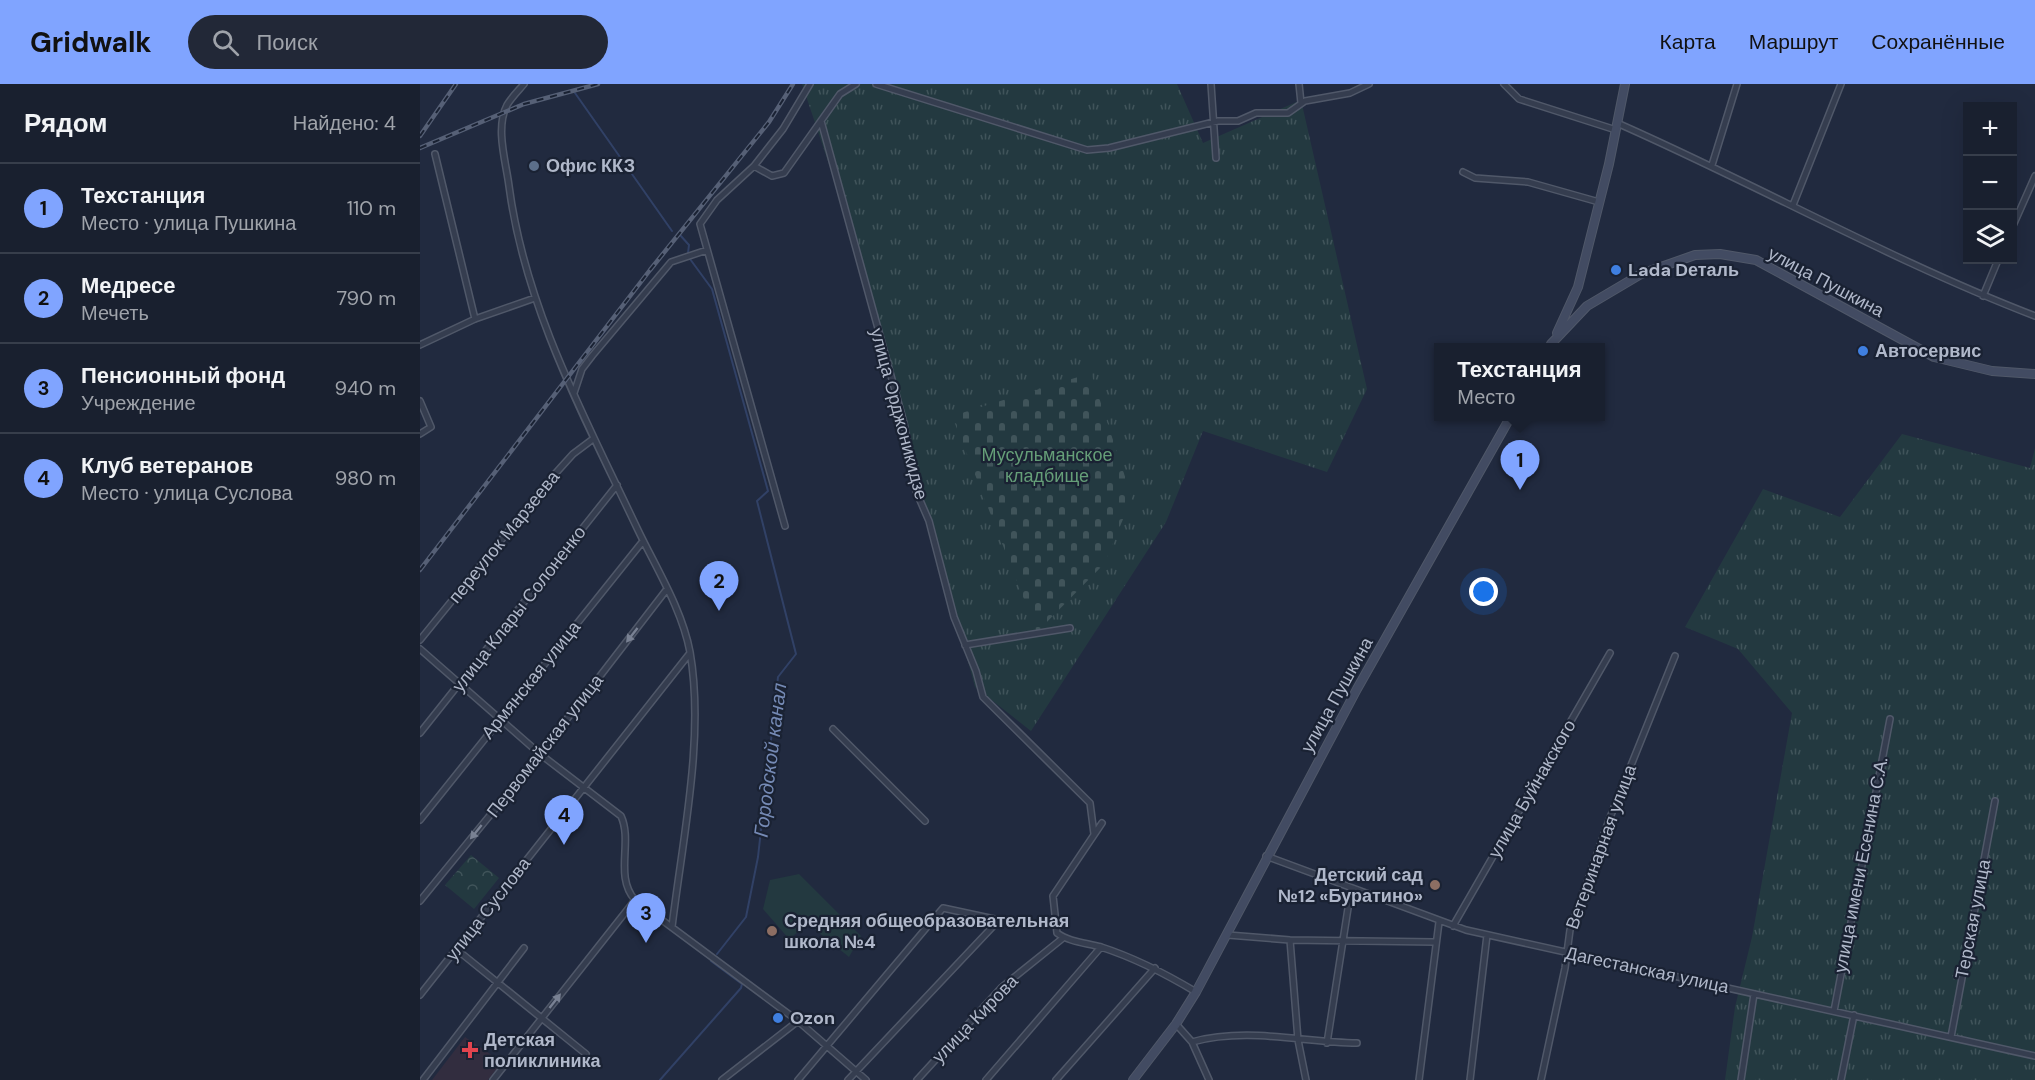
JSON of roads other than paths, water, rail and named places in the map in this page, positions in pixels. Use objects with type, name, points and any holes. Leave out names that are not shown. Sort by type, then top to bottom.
[{"type":"street","points":[[524,84],[507,104],[502,134],[515,230],[535,298],[593,439],[667,589],[690,652],[695,694],[695,737],[672,927]]},
{"type":"street","points":[[785,526],[700,224],[717,200],[753,166],[783,129],[810,84]]},
{"type":"street","points":[[753,166],[772,176],[784,172],[840,94],[856,84]]},
{"type":"street","points":[[876,84],[1078,148],[1109,147],[1214,123],[1238,121],[1264,112],[1288,113],[1301,103],[1350,93],[1370,84]]},
{"type":"street","points":[[1211,84],[1216,158]]},
{"type":"street","points":[[1299,84],[1301,103]]},
{"type":"street","points":[[1504,84],[1519,99],[1617,126],[1712,165],[1983,296],[2035,316]]},
{"type":"street","name":"улица Пушкина","points":[[1551,343],[1578,287],[1625,84]]},
{"type":"street","points":[[1712,165],[1737,84]]},
{"type":"street","points":[[1793,205],[1841,84]]},
{"type":"street","name":"улица Орджоникидзе","points":[[821,121],[904,423],[916,491],[929,521],[954,617],[976,671],[983,697],[987,704],[1090,803],[1094,834]]},
{"type":"street","points":[[435,154],[475,319]]},
{"type":"street","points":[[1463,172],[1475,178],[1528,182],[1599,202]]},
{"type":"street","points":[[2017,219],[2035,176]]},
{"type":"street","points":[[574,393],[582,369],[671,262],[707,250]]},
{"type":"street","name":"улица Пушкина","points":[[1553,343],[1587,306],[1641,274],[1695,255],[1719,254],[1756,260],[1934,357],[1992,371],[2035,374]]},
{"type":"street","points":[[1983,296],[1996,264]]},
{"type":"street","points":[[420,345],[475,319],[535,298]]},
{"type":"street","points":[[420,400],[431,427],[420,434]]},
{"type":"street","name":"улица Пушкина","points":[[1133,1080],[1176,1024],[1196,992],[1228,935],[1266,856],[1509,421]]},
{"type":"street","name":"переулок Марзеева","points":[[420,640],[554,475],[573,454],[593,439]]},
{"type":"street","name":"улица Клары Солоненко","points":[[420,733],[460,686],[617,485]]},
{"type":"street","name":"Армянская улица","points":[[420,820],[643,541]]},
{"type":"street","name":"Первомайская улица","points":[[420,901],[540,754],[667,589]]},
{"type":"street","points":[[965,645],[1070,628]]},
{"type":"street","points":[[420,649],[540,754],[621,816],[625,876],[633,898],[798,1021],[866,1080]]},
{"type":"street","name":"улица Суслова","points":[[420,996],[690,652]]},
{"type":"street","name":"улица Буйнакского","points":[[1453,926],[1610,653]]},
{"type":"street","name":"Ветеринарная улица","points":[[1541,1080],[1570,930],[1609,820],[1676,656]]},
{"type":"street","name":"улица имени Есенина С.А.","points":[[1834,1011],[1890,719]]},
{"type":"street","points":[[833,729],[925,821]]},
{"type":"street","name":"Терская улица","points":[[1951,1037],[1995,801]]},
{"type":"street","points":[[1102,823],[1053,896],[1057,933],[1063,938],[1101,947],[1155,968],[1196,992]]},
{"type":"street","name":"Дагестанская улица","points":[[1266,856],[1439,922],[1487,935],[2035,1056]]},
{"type":"street","points":[[1327,1043],[1341,941],[1351,889]]},
{"type":"street","points":[[493,1080],[633,898]]},
{"type":"street","points":[[798,1080],[944,908],[999,920],[848,1080]]},
{"type":"street","points":[[1419,1080],[1434,942],[1439,922]]},
{"type":"street","points":[[1228,935],[1290,940],[1434,942]]},
{"type":"street","points":[[1470,1080],[1487,935]]},
{"type":"street","name":"улица Кирова","points":[[917,1080],[1002,987],[1063,938]]},
{"type":"street","points":[[1290,940],[1298,1040],[1306,1080]]},
{"type":"street","points":[[986,1080],[1101,947]]},
{"type":"street","points":[[423,1080],[524,948]]},
{"type":"street","points":[[456,950],[586,1054]]},
{"type":"street","points":[[1056,1080],[1155,968]]},
{"type":"street","points":[[1742,1080],[1754,994]]},
{"type":"street","points":[[1841,1080],[1854,1015]]},
{"type":"street","points":[[722,1080],[798,1021]]},
{"type":"street","points":[[1176,1024],[1192,1042],[1209,1080]]},
{"type":"street","points":[[1192,1042],[1211,1037],[1257,1034],[1282,1035],[1298,1040],[1327,1043],[1357,1043]]},
{"type":"waterway","name":"Городской канал","points":[[575,93],[672,231]]},
{"type":"waterway","name":"Городской канал","points":[[680,235],[689,245],[688,253]]},
{"type":"waterway","name":"Городской канал","points":[[690,259],[712,289],[768,491],[757,501],[796,654],[778,677],[758,857],[746,917],[717,954]]},
{"type":"waterway","points":[[660,1080],[741,988],[742,984],[711,961]]},
{"type":"railway","points":[[420,136],[456,84]]},
{"type":"railway","points":[[420,148],[524,104],[598,84]]},
{"type":"railway","points":[[420,570],[650,270],[769,122],[793,84]]},
{"type":"place","name":"Офис ККЗ","points":[[534,166]]},
{"type":"place","name":"Lada Dеталь","points":[[1616,270]]},
{"type":"place","name":"Автосервис","points":[[1863,351]]},
{"type":"place","name":"Техстанция","points":[[1520,490]]},
{"type":"place","name":"Медресе","points":[[719,611]]},
{"type":"place","name":"Клуб ветеранов","points":[[564,845]]},
{"type":"place","name":"Детский сад №12 «Буратино»","points":[[1435,885]]},
{"type":"place","name":"Средняя общеобразовательная школа №4","points":[[772,931]]},
{"type":"place","name":"Пенсионный фонд","points":[[646,943]]},
{"type":"place","name":"Ozon","points":[[778,1018]]},
{"type":"place","name":"Детская поликлиника","points":[[470,1050]]},
{"type":"park label","name":"Мусульманское кладбище","points":[[1047,466]]}]
